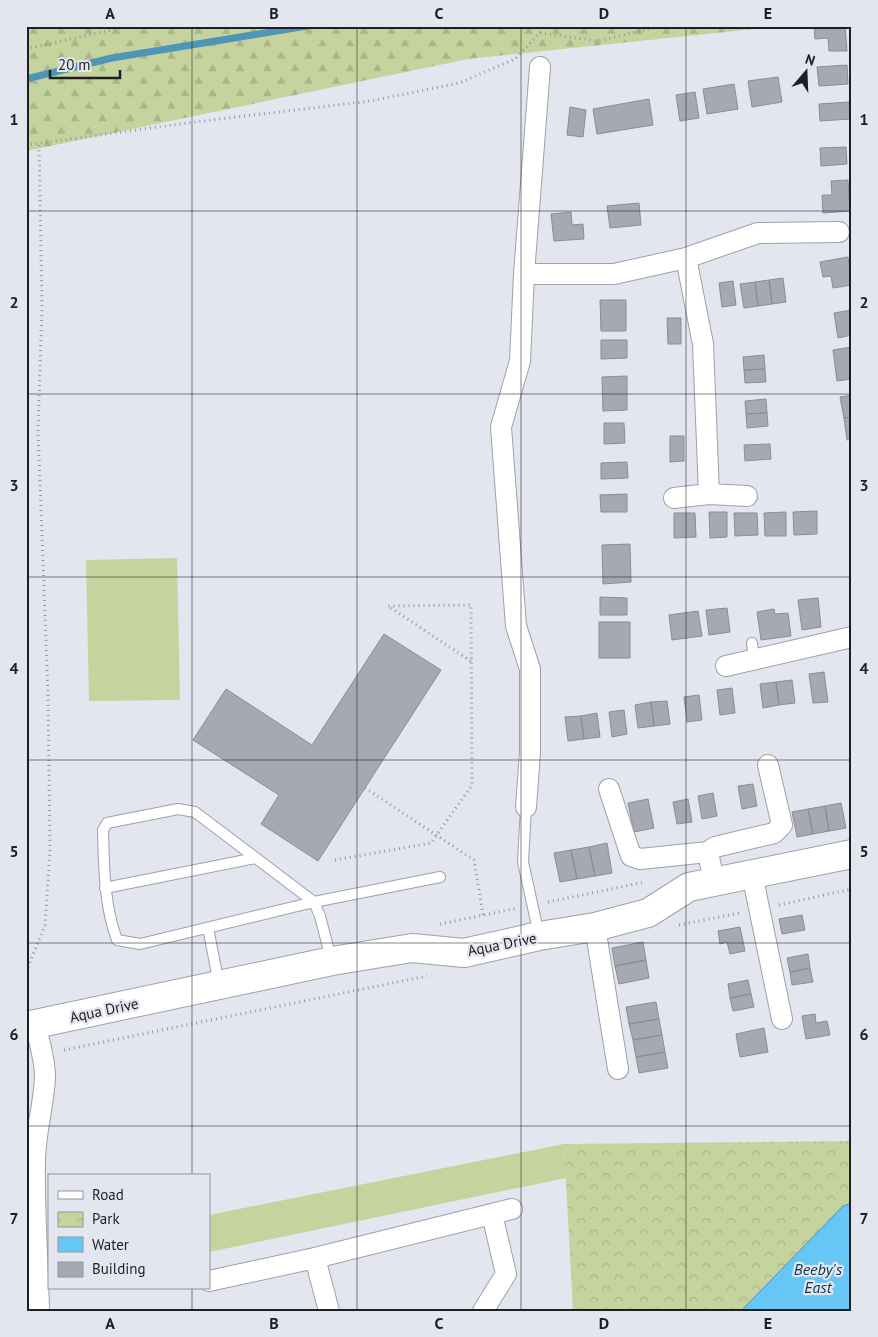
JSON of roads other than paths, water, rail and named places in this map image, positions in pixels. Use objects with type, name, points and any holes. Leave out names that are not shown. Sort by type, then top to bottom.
[{"type":"street","points":[[526,807],[530,752],[530,669],[516,626],[501,427],[520,361],[524,274],[540,67]]},
{"type":"street","points":[[524,274],[614,274],[686,258],[758,233],[839,232]]},
{"type":"street","points":[[686,258],[703,344],[709,494]]},
{"type":"street","points":[[674,498],[709,494],[748,496]]},
{"type":"street","points":[[726,666],[753,651],[852,637]]},
{"type":"street","points":[[609,789],[632,856],[640,859],[708,852],[715,847],[774,833],[782,825],[768,765]]},
{"type":"street","points":[[708,852],[714,882]]},
{"type":"street","name":"Aqua Drive","points":[[31,1025],[332,961],[412,948],[464,952],[539,936],[595,927],[648,912],[689,887],[852,854]]},
{"type":"street","points":[[752,874],[782,1019]]},
{"type":"street","points":[[595,927],[618,1068]]},
{"type":"street","points":[[31,1025],[42,1054],[45,1076],[42,1106],[36,1133],[35,1162],[39,1311]]},
{"type":"street","points":[[210,1281],[315,1258],[512,1209]]},
{"type":"street","points":[[483,1311],[506,1274],[492,1214]]},
{"type":"street","points":[[315,1258],[329,1311]]},
{"type":"lane","points":[[526,807],[523,862],[539,936]]},
{"type":"lane","points":[[332,961],[320,916],[314,902],[195,812],[178,808],[108,823],[103,830],[105,888],[112,927],[117,940],[140,944],[314,902],[440,877]]},
{"type":"lane","points":[[105,888],[256,858]]},
{"type":"lane","points":[[208,928],[219,985]]},
{"type":"water","name":"Beeby's East","points":[[852,1203],[852,1311],[741,1311],[843,1206]]},
{"type":"waterway","points":[[26,79],[112,58],[307,26]]}]
